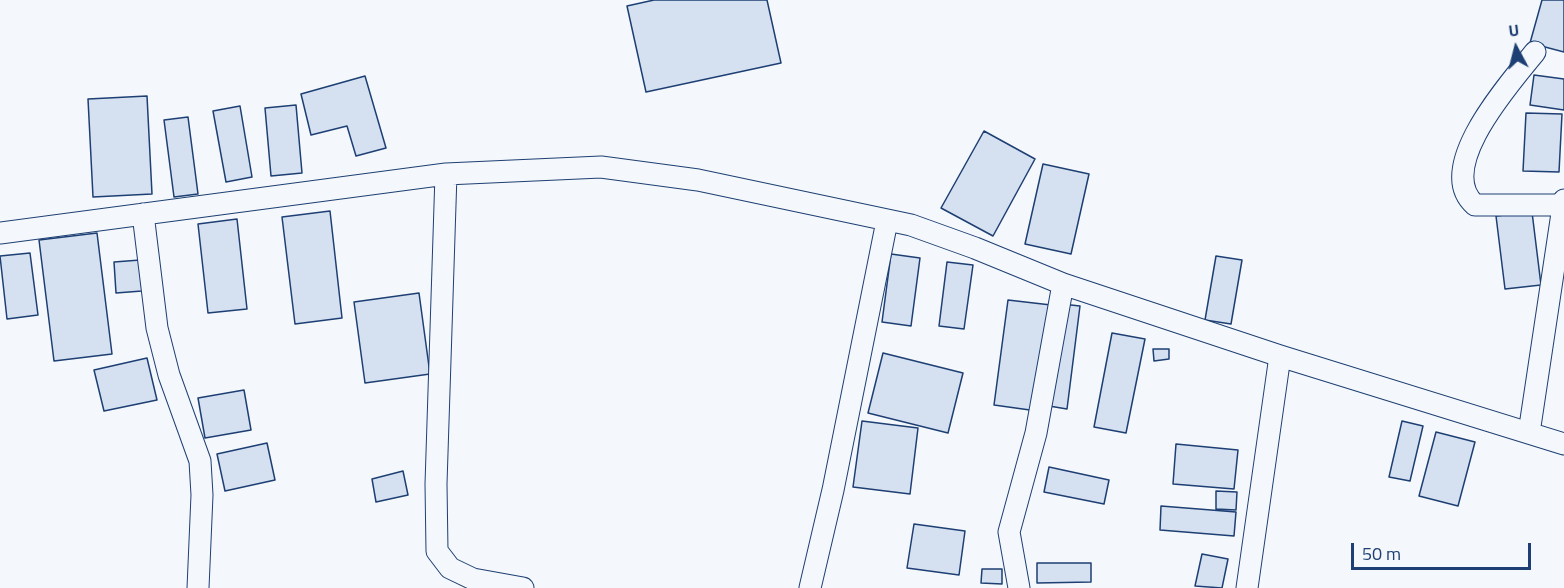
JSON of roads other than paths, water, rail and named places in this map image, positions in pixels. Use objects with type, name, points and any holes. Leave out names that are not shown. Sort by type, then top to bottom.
[{"type":"street","points":[[1529,433],[1564,203],[1475,205],[1468,198],[1464,185],[1464,168],[1468,150],[1488,111],[1535,52]]},
{"type":"street","points":[[0,232],[446,174],[601,167],[698,180],[911,225],[1063,284],[1280,356],[1564,444]]},
{"type":"street","points":[[446,174],[436,484],[437,551],[450,568],[473,579],[523,588]]},
{"type":"street","points":[[143,214],[157,328],[169,375],[200,461],[202,495],[198,588]]},
{"type":"street","points":[[810,588],[887,221]]},
{"type":"street","points":[[1019,588],[1009,532],[1036,433],[1063,284]]},
{"type":"street","points":[[1247,588],[1280,356]]}]
